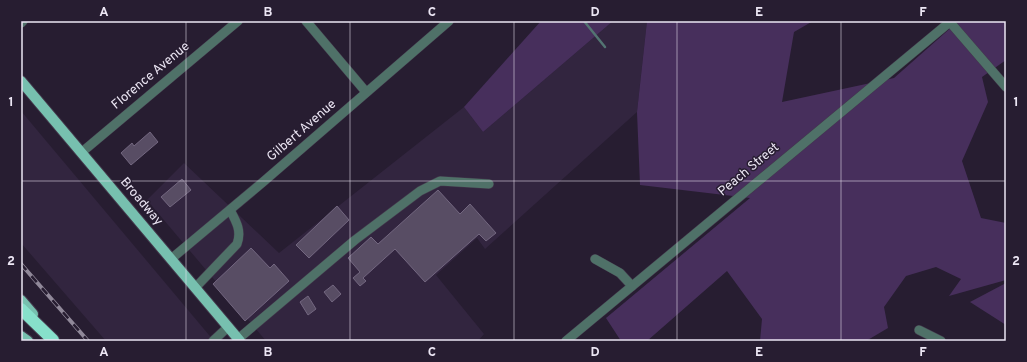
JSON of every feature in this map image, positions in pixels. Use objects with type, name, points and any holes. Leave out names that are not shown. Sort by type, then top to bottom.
[{"type":"highway","points":[[21,309],[53,340]]},
{"type":"main road","name":"Broadway","points":[[21,80],[239,340]]},
{"type":"main road","points":[[21,300],[53,340]]},
{"type":"main road","points":[[21,336],[28,341]]},
{"type":"street","name":"Florence Avenue","points":[[82,152],[238,21]]},
{"type":"street","points":[[306,21],[366,92]]},
{"type":"street","name":"Gilbert Avenue","points":[[171,259],[449,21]]},
{"type":"street","points":[[950,21],[1006,87]]},
{"type":"street","name":"Peach Street","points":[[566,341],[950,21]]},
{"type":"street","points":[[239,340],[355,240],[420,191],[440,181],[489,184]]},
{"type":"street","points":[[195,288],[237,244],[240,236],[238,226],[230,210]]},
{"type":"street","points":[[595,259],[620,273],[632,286]]},
{"type":"street","points":[[213,341],[228,327]]},
{"type":"street","points":[[919,330],[941,341]]},
{"type":"street","points":[[21,336],[24,341]]},
{"type":"shaded area","points":[[541,21],[613,21],[483,132],[464,107]]},
{"type":"shaded area","points":[[613,21],[647,21],[637,112],[485,249],[477,238],[436,275],[484,334],[478,341],[266,341],[147,200],[184,163],[279,253],[464,107],[483,132]]},
{"type":"shaded area","points":[[647,21],[813,21],[794,32],[782,102],[894,78],[954,25],[952,21],[1006,21],[1006,60],[982,77],[988,102],[962,161],[981,218],[1006,223],[1006,280],[949,296],[961,279],[936,267],[906,276],[884,307],[888,328],[866,341],[760,341],[762,319],[727,271],[647,341],[621,341],[606,318],[750,198],[640,185],[637,112]]},
{"type":"shaded area","points":[[21,111],[214,341],[106,341],[21,243]]},
{"type":"shaded area","points":[[1006,283],[1006,325],[970,302]]},
{"type":"building","points":[[150,132],[158,142],[131,165],[121,153],[132,143],[134,146]]},
{"type":"building","points":[[182,179],[191,190],[170,207],[161,197]]},
{"type":"building","points":[[438,190],[460,214],[470,204],[496,233],[486,241],[479,234],[425,282],[395,249],[363,278],[366,281],[360,286],[353,278],[360,272],[348,258],[371,237],[378,244]]},
{"type":"building","points":[[337,206],[349,220],[309,258],[296,245]]},
{"type":"building","points":[[251,248],[270,268],[274,264],[289,281],[245,321],[213,284]]},
{"type":"building","points":[[333,285],[341,294],[332,302],[324,292]]},
{"type":"building","points":[[308,296],[316,309],[308,315],[300,302]]},
{"type":"waterway","points":[[584,21],[605,47]]},
{"type":"railway","points":[[21,264],[88,341]]}]
